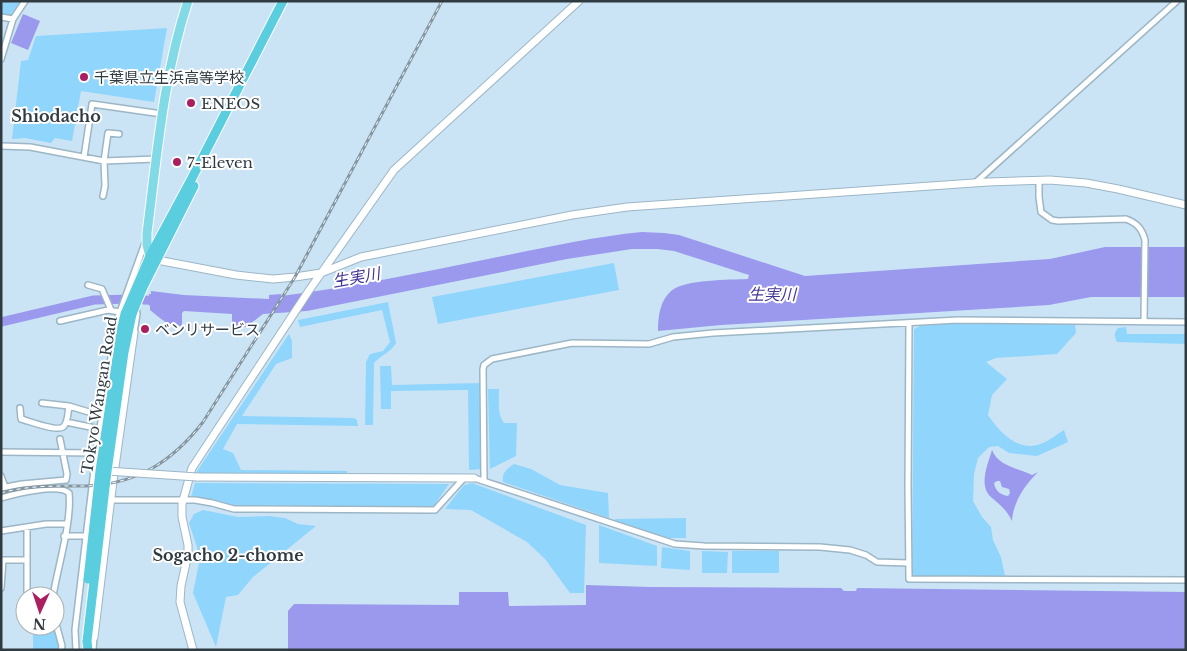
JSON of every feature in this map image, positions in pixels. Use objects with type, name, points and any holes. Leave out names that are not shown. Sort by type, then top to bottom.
[{"type":"highway","name":"Tokyo Wangan Road","points":[[153,258],[283,1]]},
{"type":"highway","name":"Tokyo Wangan Road","points":[[87,644],[104,471],[121,331],[125,314],[137,284],[153,258],[289,1]]},
{"type":"highway","name":"Tokyo Wangan Road","points":[[104,471],[124,352],[135,305],[137,284]]},
{"type":"main road","points":[[153,258],[147,246],[147,233],[162,114],[176,45],[188,1]]},
{"type":"street","points":[[1,59],[13,19],[25,1]]},
{"type":"street","points":[[193,650],[180,602],[181,586],[188,554],[182,516],[182,501],[192,468],[292,315],[394,170],[579,1]]},
{"type":"street","points":[[975,183],[1177,1]]},
{"type":"street","points":[[1,17],[13,19]]},
{"type":"street","points":[[84,157],[92,104],[162,114]]},
{"type":"street","points":[[103,196],[104,160],[108,133],[119,134]]},
{"type":"street","points":[[1,146],[30,147],[104,160],[157,159]]},
{"type":"street","points":[[153,258],[236,275],[273,279],[295,278],[321,273],[361,257],[572,215],[722,200],[975,183],[1039,180],[1086,183],[1186,205]]},
{"type":"street","points":[[1039,180],[1041,212],[1052,220],[1126,220],[1134,222],[1140,228],[1145,245],[1144,321]]},
{"type":"street","points":[[76,650],[75,630],[96,453],[120,310],[137,284],[147,233]]},
{"type":"street","points":[[88,285],[102,289],[111,310]]},
{"type":"street","points":[[93,650],[87,644],[111,500],[137,314],[135,305]]},
{"type":"street","points":[[60,321],[111,310],[120,310]]},
{"type":"street","points":[[484,480],[483,369],[484,365],[492,359],[572,343],[649,344],[673,337],[713,333],[958,320],[1186,322]]},
{"type":"street","points":[[909,323],[909,579],[1186,580]]},
{"type":"street","points":[[42,403],[68,406],[102,416]]},
{"type":"street","points":[[20,408],[21,419],[56,429],[62,428],[66,422],[68,406]]},
{"type":"street","points":[[66,422],[100,429]]},
{"type":"street","points":[[1,476],[3,487],[33,482],[66,480],[67,474],[60,439]]},
{"type":"street","points":[[1,452],[96,453]]},
{"type":"street","points":[[104,471],[197,477],[474,478],[675,544],[820,547],[850,550],[866,555],[877,562],[908,563]]},
{"type":"street","points":[[111,500],[212,503],[234,509],[435,510],[464,478]]},
{"type":"street","points":[[1,498],[31,492],[65,490],[69,493],[70,500],[55,586]]},
{"type":"street","points":[[1,531],[46,524],[66,524]]},
{"type":"street","points":[[27,527],[27,586]]},
{"type":"street","points":[[64,536],[87,536]]},
{"type":"street","points":[[1,588],[3,560],[27,560]]},
{"type":"street","points":[[59,636],[61,650]]},
{"type":"shaded area","points":[[1,1],[21,1],[10,16],[1,15]]},
{"type":"shaded area","points":[[167,28],[154,102],[81,91],[72,141],[55,138],[51,143],[25,138],[12,139],[21,61],[28,60],[36,36]]},
{"type":"shaded area","points":[[614,263],[619,290],[438,324],[432,297]]},
{"type":"shaded area","points":[[388,302],[396,343],[374,363],[373,425],[365,425],[366,362],[370,354],[383,351],[390,342],[382,310],[300,327],[298,320]]},
{"type":"shaded area","points":[[959,323],[1075,324],[1076,333],[1057,354],[996,358],[986,362],[1007,379],[992,395],[988,415],[998,429],[1011,440],[1026,446],[1035,446],[1046,442],[1064,430],[1068,442],[1037,456],[1009,453],[998,446],[989,447],[978,458],[974,474],[973,501],[982,517],[991,527],[993,540],[1001,557],[1005,576],[912,576],[914,329],[920,326]]},
{"type":"shaded area","points":[[1126,327],[1127,334],[1186,334],[1186,344],[1117,342],[1115,335],[1118,328]]},
{"type":"shaded area","points":[[289,334],[292,341],[292,358],[276,364],[242,416],[354,418],[357,420],[358,426],[237,424],[223,449],[233,453],[241,470],[347,471],[347,475],[197,475],[197,471]]},
{"type":"shaded area","points":[[380,366],[391,366],[392,385],[480,383],[482,469],[469,470],[468,390],[391,391],[391,409],[381,409]]},
{"type":"shaded area","points":[[488,389],[499,389],[499,411],[504,423],[517,423],[516,456],[490,469]]},
{"type":"shaded area","points":[[514,464],[531,469],[560,485],[608,493],[609,518],[503,482],[505,471]]},
{"type":"shaded area","points":[[195,483],[449,484],[433,507],[232,505],[215,500],[191,497]]},
{"type":"shaded area","points":[[472,483],[586,525],[584,593],[570,593],[545,559],[527,542],[471,510],[445,509],[464,485]]},
{"type":"shaded area","points":[[203,510],[238,517],[269,516],[285,518],[298,524],[316,526],[253,577],[238,595],[226,597],[216,647],[193,593],[199,563],[197,547],[189,523],[194,514]]},
{"type":"shaded area","points":[[686,518],[686,538],[663,538],[615,523],[615,519]]},
{"type":"shaded area","points":[[599,525],[657,546],[657,566],[599,563]]},
{"type":"shaded area","points":[[662,547],[690,551],[690,570],[661,568]]},
{"type":"shaded area","points":[[702,551],[728,552],[727,573],[702,573]]},
{"type":"shaded area","points":[[732,551],[779,551],[779,573],[732,573]]},
{"type":"shaded area","points":[[33,636],[57,636],[59,650],[33,650]]},
{"type":"water","points":[[23,14],[40,21],[28,50],[11,43]]},
{"type":"water","name":"生実川","points":[[642,232],[679,235],[805,276],[1050,259],[1105,247],[1186,247],[1186,297],[1091,297],[1049,305],[721,325],[658,331],[660,309],[664,299],[671,291],[686,284],[748,279],[749,275],[674,251],[632,249],[567,259],[307,311],[263,314],[246,327],[232,328],[232,314],[184,311],[182,313],[182,326],[173,325],[150,310],[149,305],[149,294],[151,294],[151,291],[184,295],[269,299],[269,295],[281,294],[281,296],[359,284],[603,237]]},
{"type":"water","points":[[992,450],[999,460],[1009,466],[1032,475],[1038,472],[1021,494],[1015,507],[1012,521],[1005,510],[987,492],[985,487],[985,474]],"holes":[[[1000,481],[1002,487],[1009,489],[1010,493],[1008,496],[1001,494],[997,490],[994,483]]]},
{"type":"water","points":[[586,585],[841,588],[844,591],[856,591],[857,588],[1186,592],[1186,650],[288,650],[288,611],[294,604],[459,605],[459,592],[508,592],[509,606],[586,605]]},
{"type":"waterway","name":"生実川","points":[[1,322],[94,300],[132,299],[158,301]]},
{"type":"railway","points":[[1,493],[33,487],[86,486],[121,481],[152,468],[179,449],[191,436],[203,422],[295,277],[442,1]]},
{"type":"place","name":"千葉県立生浜高等学校","points":[[84,77]]},
{"type":"place","name":"ENEOS","points":[[191,103]]},
{"type":"place","name":"7-Eleven","points":[[177,162]]},
{"type":"place","name":"ベンリサービス","points":[[145,329]]},
{"type":"district","name":"Shiodacho","points":[[56,116]]},
{"type":"district","name":"Sogacho 2-chome","points":[[228,555]]}]
